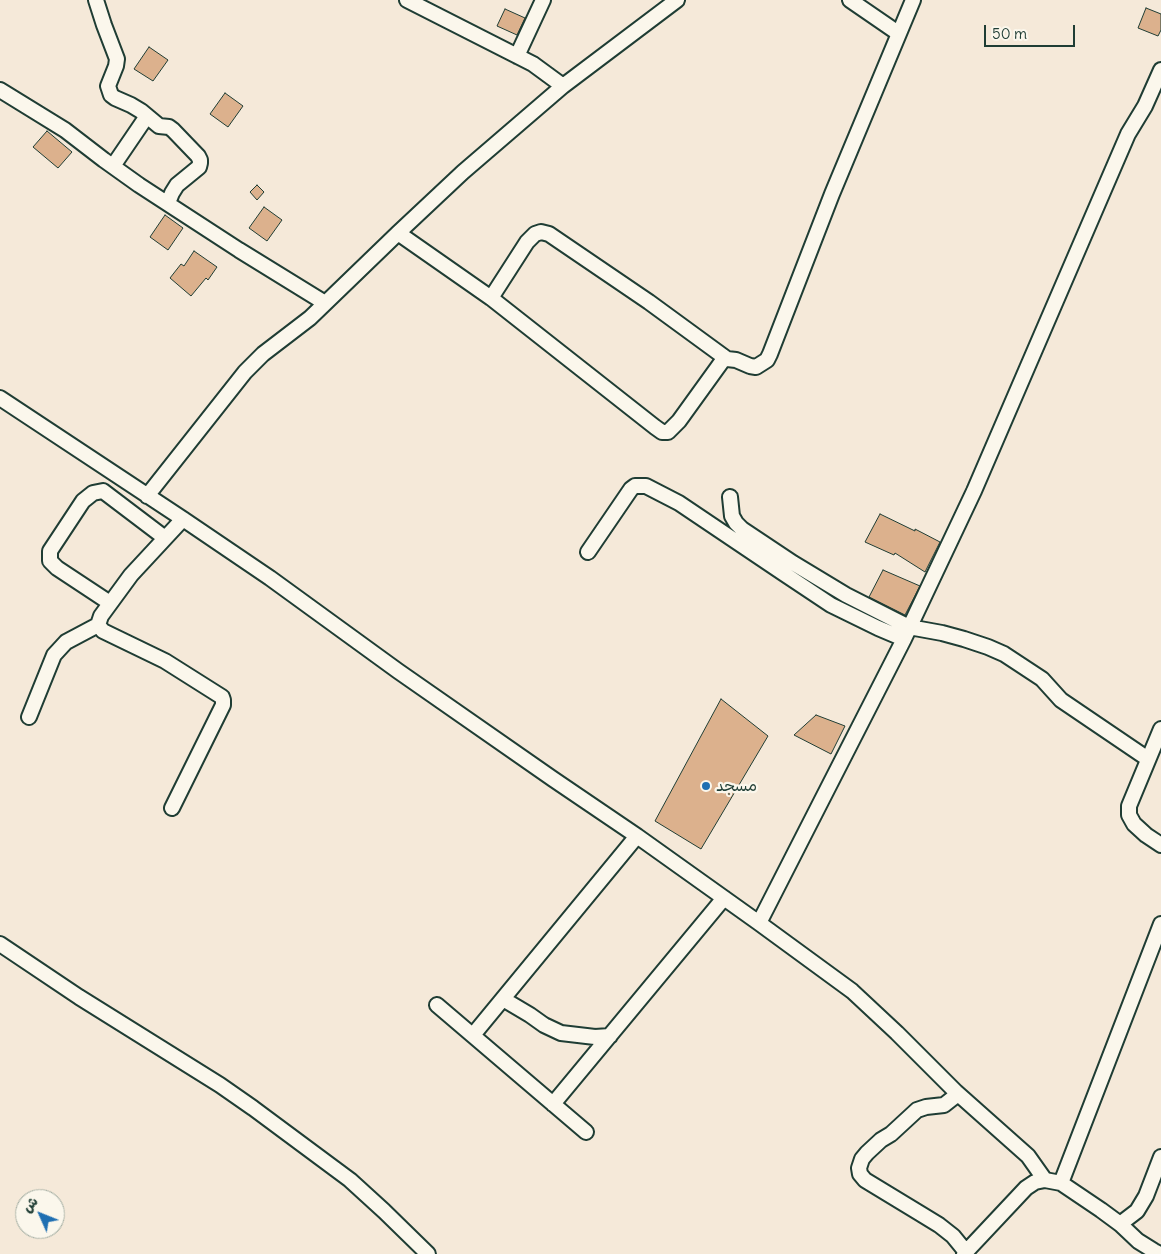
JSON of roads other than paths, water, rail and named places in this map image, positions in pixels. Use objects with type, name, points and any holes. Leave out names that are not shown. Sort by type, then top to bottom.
[{"type":"street","points":[[96,0],[117,58],[108,86],[109,90],[115,98],[131,105],[159,126],[169,127],[173,130],[200,160],[199,167],[177,186],[168,203]]},
{"type":"street","points":[[407,0],[534,64],[563,86]]},
{"type":"street","points":[[517,56],[543,0]]},
{"type":"street","points":[[147,496],[245,372],[263,354],[310,318],[463,172],[563,86],[677,0]]},
{"type":"street","points":[[850,0],[898,33]]},
{"type":"street","points":[[491,298],[531,238],[541,232],[549,234],[649,302],[727,359],[756,367],[767,360],[832,194],[913,0]]},
{"type":"street","points":[[760,922],[907,633],[978,482],[1128,134],[1145,106],[1161,70]]},
{"type":"street","points":[[0,90],[65,130],[113,166],[239,250],[325,303]]},
{"type":"street","points":[[113,166],[146,116]]},
{"type":"street","points":[[398,233],[491,298],[662,432],[668,432],[674,427],[723,360],[727,359]]},
{"type":"street","points":[[0,398],[270,578],[398,671],[760,922],[852,992],[897,1033],[958,1094],[1028,1156],[1045,1180]]},
{"type":"street","points":[[588,552],[631,489],[635,486],[646,486],[679,503],[832,604],[878,628],[907,633],[942,634],[988,647],[1004,654],[1042,679],[1061,700],[1148,759]]},
{"type":"street","points":[[110,604],[57,568],[50,561],[50,551],[83,501],[93,493],[103,491],[165,538]]},
{"type":"street","points":[[730,496],[732,516],[742,529],[793,563],[907,633]]},
{"type":"street","points":[[30,716],[54,655],[66,642],[98,624],[101,616],[131,575],[183,519]]},
{"type":"street","points":[[98,624],[103,631],[165,661],[222,697],[223,705],[172,808]]},
{"type":"street","points":[[1161,729],[1128,806],[1129,815],[1134,824],[1161,845]]},
{"type":"street","points":[[473,1035],[637,836]]},
{"type":"street","points":[[553,1104],[724,898]]},
{"type":"street","points":[[1061,1183],[1161,924]]},
{"type":"street","points":[[0,944],[79,997],[220,1085],[253,1108],[350,1180],[384,1210],[428,1254]]},
{"type":"street","points":[[503,999],[544,1025],[561,1033],[595,1037],[610,1036]]},
{"type":"street","points":[[437,1005],[586,1132]]},
{"type":"street","points":[[958,1094],[944,1105],[926,1106],[917,1110],[867,1153],[858,1168],[865,1180],[939,1225],[953,1236],[965,1253],[1026,1188],[1035,1182],[1045,1180],[1061,1183],[1120,1224],[1138,1241],[1160,1254]]},
{"type":"street","points":[[1120,1224],[1137,1211],[1146,1196],[1161,1156]]},
{"type":"place","name":"مسجد","points":[[706,786]]}]
